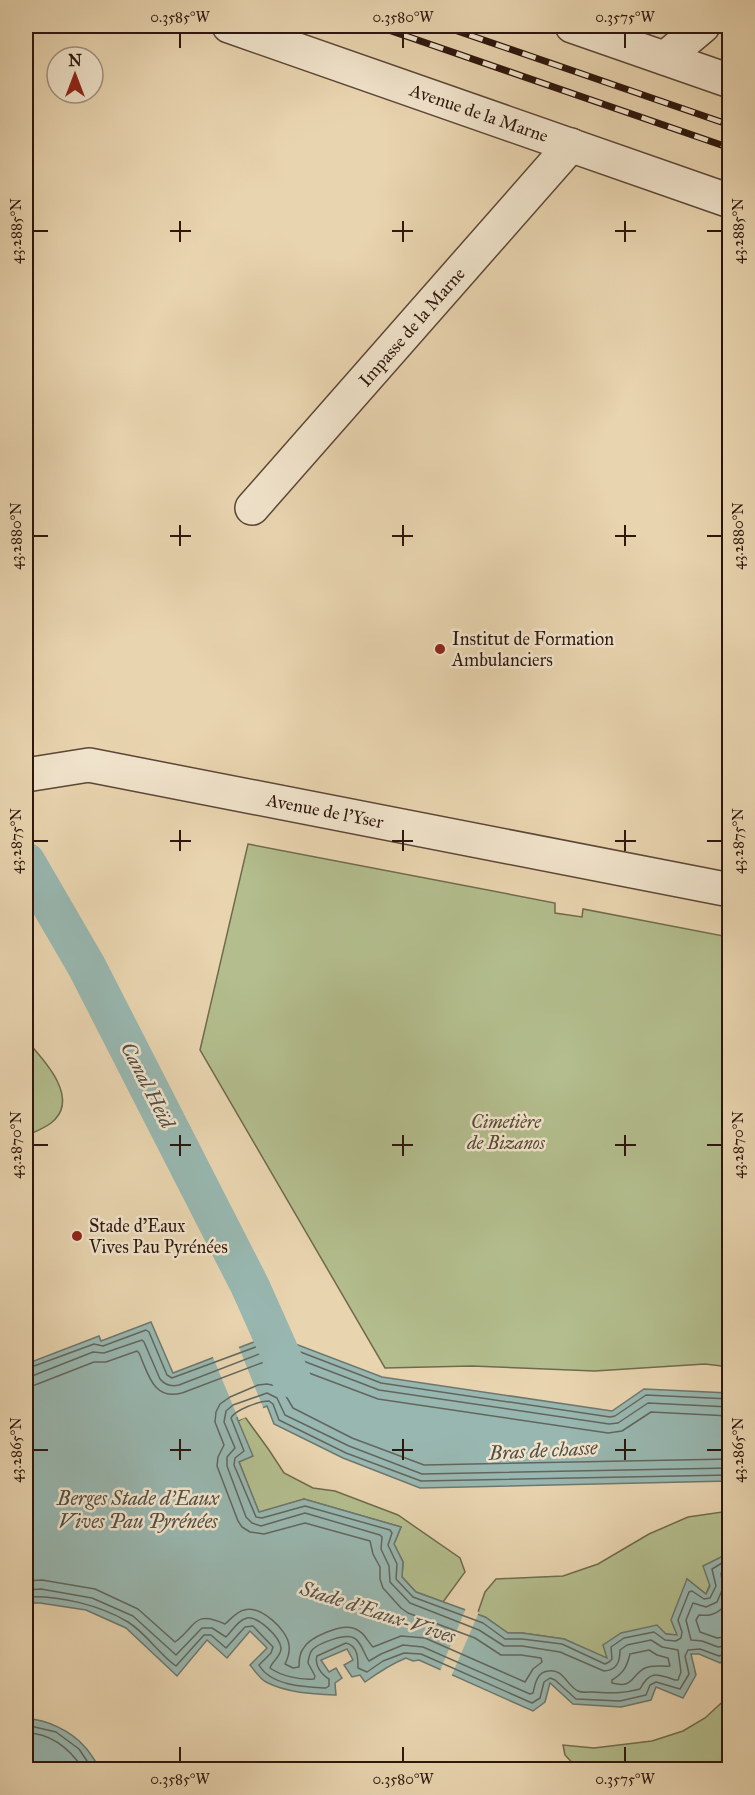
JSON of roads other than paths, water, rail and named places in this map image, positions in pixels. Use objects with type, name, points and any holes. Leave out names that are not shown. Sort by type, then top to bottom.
[{"type":"street","name":"Avenue de la Marne","points":[[229,26],[729,201]]},
{"type":"street","points":[[572,26],[729,81]]},
{"type":"street","points":[[665,58],[703,26]]},
{"type":"street","name":"Impasse de la Marne","points":[[252,508],[571,145]]},
{"type":"street","name":"Avenue de l'Yser","points":[[26,775],[89,765],[729,890]]},
{"type":"water","name":"Berges Stade d'Eaux Vives Pau Pyrénées","points":[[151,1322],[173,1373],[272,1335],[382,1377],[612,1411],[644,1389],[729,1393],[729,1481],[420,1488],[343,1458],[274,1424],[267,1406],[237,1418],[253,1456],[239,1462],[259,1512],[304,1499],[401,1527],[394,1544],[403,1562],[402,1577],[416,1592],[485,1617],[508,1633],[564,1639],[607,1658],[603,1645],[621,1633],[657,1625],[666,1634],[677,1635],[671,1620],[687,1579],[706,1594],[710,1586],[703,1566],[721,1557],[729,1558],[729,1657],[720,1663],[699,1654],[691,1654],[696,1675],[683,1698],[656,1687],[651,1700],[621,1707],[573,1704],[550,1683],[545,1702],[533,1711],[419,1660],[413,1661],[406,1658],[385,1668],[365,1682],[360,1675],[352,1677],[344,1665],[353,1660],[347,1649],[321,1660],[329,1672],[336,1668],[342,1678],[335,1683],[336,1695],[283,1689],[264,1681],[250,1665],[267,1648],[250,1631],[227,1658],[207,1640],[177,1676],[126,1628],[86,1610],[26,1603],[26,1364],[99,1336],[101,1341]]},
{"type":"water","points":[[26,1719],[50,1723],[73,1736],[101,1769],[26,1769]]},
{"type":"waterway","name":"Canal Heïd","points":[[26,862],[87,967],[250,1286],[291,1378]]},
{"type":"railway","points":[[377,26],[730,148]]},
{"type":"railway","points":[[443,26],[730,125]]},
{"type":"place","name":"Institut de Formation Ambulanciers","points":[[440,649]]},
{"type":"place","name":"Stade d'Eaux Vives Pau Pyrénées","points":[[77,1236]]},
{"type":"park label","name":"Cimetière de Bizanos","points":[[506,1132]]},
{"type":"water label","name":"Bras de chasse","points":[[543,1450]]},
{"type":"water label","name":"Stade d'Eaux-Vives","points":[[378,1612]]}]
